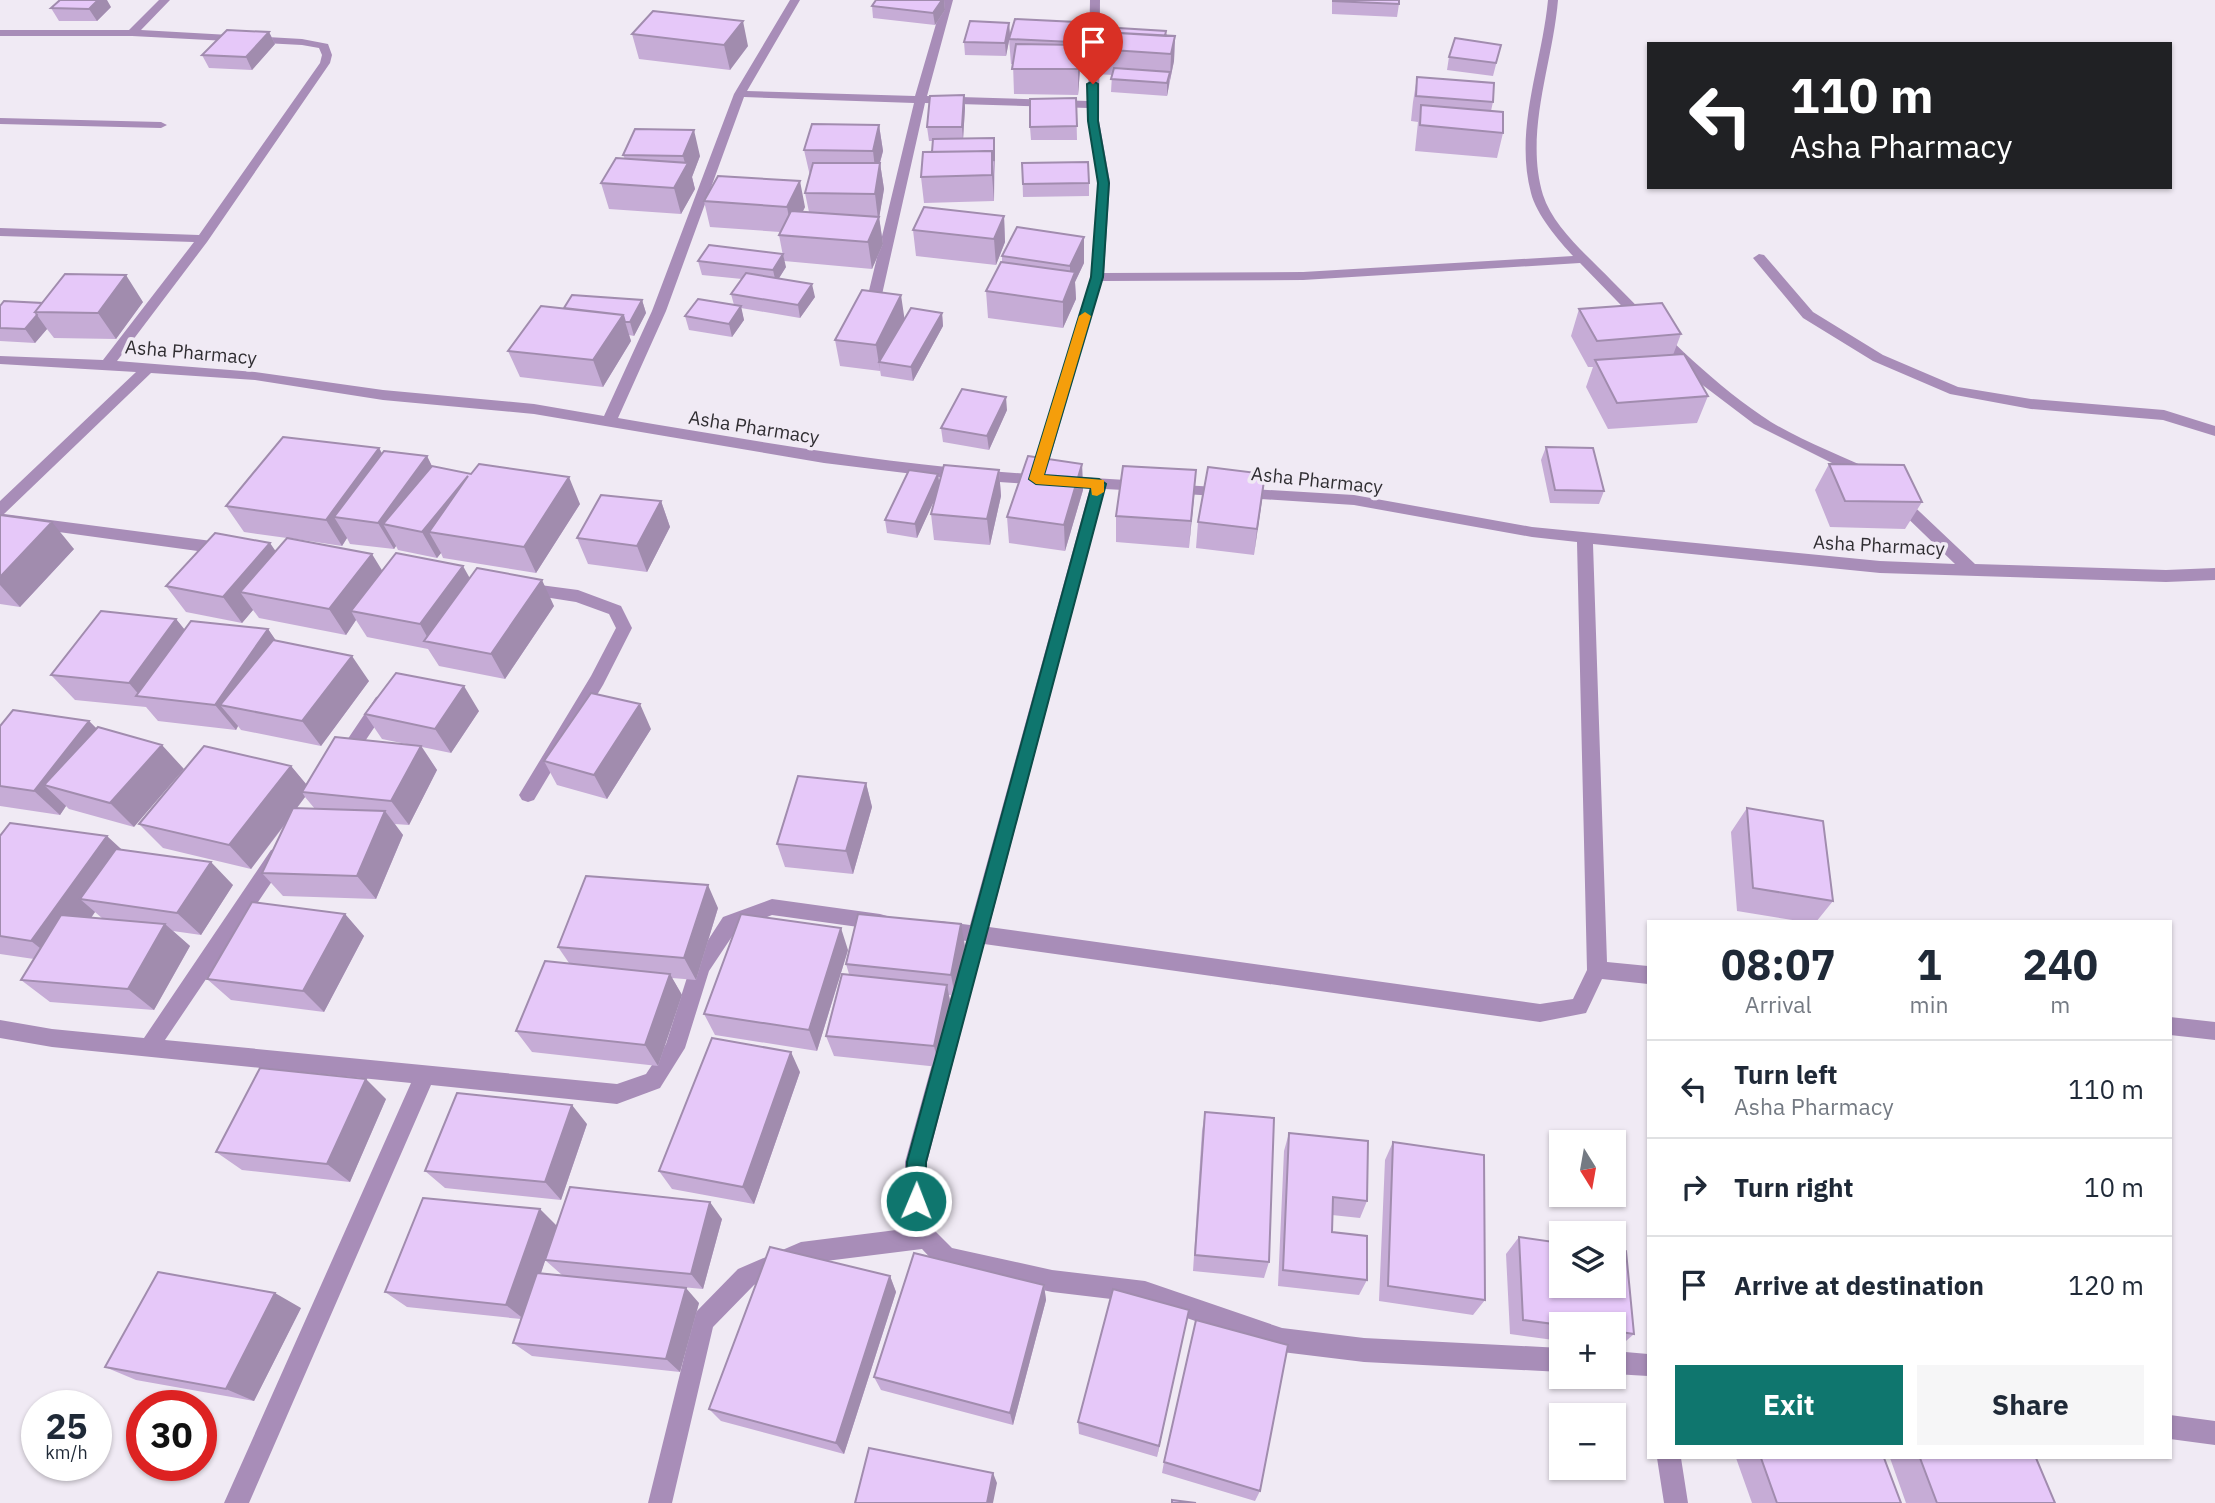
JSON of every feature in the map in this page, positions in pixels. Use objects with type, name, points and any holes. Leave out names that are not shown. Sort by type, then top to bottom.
[{"type":"street","points":[[132,33],[165,0]]},
{"type":"street","points":[[609,422],[659,311],[740,94],[795,0]]},
{"type":"street","points":[[874,299],[920,100],[948,0]]},
{"type":"street","points":[[1036,479],[1097,277],[1104,183],[1093,105],[1095,0]]},
{"type":"street","points":[[1553,0],[1534,108],[1531,157],[1537,196],[1562,237],[1693,371],[1759,421],[1876,479],[1970,569]]},
{"type":"street","points":[[0,33],[132,33],[302,42],[324,47],[327,55],[325,63],[204,239],[107,365]]},
{"type":"street","points":[[740,94],[1093,105]]},
{"type":"street","points":[[0,121],[162,125]]},
{"type":"street","points":[[0,232],[204,239]]},
{"type":"street","points":[[1759,258],[1808,316],[1878,358],[1955,391],[2031,404],[2164,415],[2215,415]]},
{"type":"street","points":[[1097,277],[1303,276],[1583,259]]},
{"type":"street","name":"Asha Pharmacy","points":[[0,360],[255,376],[383,395],[534,409],[837,460],[954,474],[1354,500],[1532,532],[1880,567],[2166,576],[2215,574]]},
{"type":"street","points":[[0,510],[148,368]]},
{"type":"street","points":[[2164,415],[2215,431]]},
{"type":"street","points":[[1099,484],[916,1162],[916,1201],[926,1237],[946,1258],[1052,1281],[1145,1292],[1282,1340],[1364,1350],[1549,1359]]},
{"type":"street","points":[[0,519],[248,552]]},
{"type":"street","points":[[923,927],[1540,1013],[1579,1007],[1597,970],[1585,538]]},
{"type":"street","points":[[509,587],[578,596],[615,610],[624,628],[597,680],[528,795]]},
{"type":"street","points":[[335,771],[382,702]]},
{"type":"street","points":[[149,1047],[289,840]]},
{"type":"street","points":[[0,1029],[52,1038],[617,1094],[653,1081],[675,1048],[700,968],[730,923],[772,907],[896,924]]},
{"type":"street","points":[[1597,970],[1647,975]]},
{"type":"street","points":[[2172,1026],[2215,1031]]},
{"type":"street","points":[[236,1503],[425,1075]]},
{"type":"street","points":[[660,1503],[703,1321],[746,1277],[802,1253],[926,1237]]},
{"type":"street","points":[[1626,1364],[1647,1365]]},
{"type":"street","points":[[2172,1427],[2215,1433]]},
{"type":"street","points":[[1669,1459],[1676,1503]]},
{"type":"building","points":[[60,0],[98,0],[89,9],[51,8]]},
{"type":"building","points":[[876,0],[942,0],[933,13],[872,6]]},
{"type":"building","points":[[1399,0],[1399,4],[1333,1]]},
{"type":"building","points":[[653,11],[743,21],[724,45],[632,34]]},
{"type":"building","points":[[1015,19],[1076,22],[1071,42],[1009,39]]},
{"type":"building","points":[[970,21],[1009,23],[1005,43],[964,42]]},
{"type":"building","points":[[1102,27],[1166,31],[1165,36],[1102,32],[1098,40]]},
{"type":"building","points":[[227,30],[269,32],[246,57],[202,55]]},
{"type":"building","points":[[1102,32],[1175,36],[1171,54],[1097,49]]},
{"type":"building","points":[[1455,38],[1501,45],[1496,63],[1449,57]]},
{"type":"building","points":[[1016,44],[1080,45],[1078,69],[1012,69]]},
{"type":"building","points":[[1114,68],[1170,72],[1167,83],[1111,79]]},
{"type":"building","points":[[1417,77],[1494,83],[1493,102],[1416,96]]},
{"type":"building","points":[[964,95],[962,127],[927,127],[930,96]]},
{"type":"building","points":[[1076,98],[1077,126],[1030,127],[1030,99]]},
{"type":"building","points":[[1421,105],[1503,112],[1503,133],[1420,125]]},
{"type":"building","points":[[812,124],[879,125],[873,151],[804,150]]},
{"type":"building","points":[[635,129],[694,130],[683,156],[623,155]]},
{"type":"building","points":[[994,138],[994,161],[992,151],[932,152],[933,139]]},
{"type":"building","points":[[992,151],[992,175],[921,177],[923,152]]},
{"type":"building","points":[[616,158],[688,163],[674,188],[601,183]]},
{"type":"building","points":[[1088,162],[1089,183],[1023,184],[1022,163]]},
{"type":"building","points":[[813,163],[880,163],[875,194],[805,193]]},
{"type":"building","points":[[718,176],[800,181],[787,207],[704,201]]},
{"type":"building","points":[[924,207],[1004,216],[994,239],[913,230]]},
{"type":"building","points":[[791,211],[879,217],[868,242],[779,235]]},
{"type":"building","points":[[1017,227],[1084,237],[1070,266],[1002,256]]},
{"type":"building","points":[[709,245],[783,254],[773,270],[698,261]]},
{"type":"building","points":[[1001,262],[1075,272],[1063,302],[986,291]]},
{"type":"building","points":[[746,273],[812,284],[798,305],[731,294]]},
{"type":"building","points":[[65,274],[126,275],[98,313],[35,312]]},
{"type":"building","points":[[862,290],[901,295],[876,345],[835,340]]},
{"type":"building","points":[[572,295],[642,300],[630,322],[625,322],[623,315],[564,308]]},
{"type":"building","points":[[698,299],[741,306],[729,324],[685,316]]},
{"type":"building","points":[[4,301],[42,303],[35,312],[37,315],[25,329],[0,328],[0,306]]},
{"type":"building","points":[[1662,303],[1681,334],[1597,341],[1579,309]]},
{"type":"building","points":[[541,306],[623,315],[593,360],[508,351]]},
{"type":"building","points":[[911,308],[942,313],[911,367],[879,362]]},
{"type":"building","points":[[1684,354],[1708,396],[1617,403],[1595,360]]},
{"type":"building","points":[[962,389],[1006,397],[987,436],[941,428]]},
{"type":"building","points":[[283,437],[379,448],[326,520],[226,506]]},
{"type":"building","points":[[1546,447],[1593,448],[1604,491],[1555,490]]},
{"type":"building","points":[[384,451],[427,456],[378,523],[334,517]]},
{"type":"building","points":[[1028,456],[1082,464],[1064,525],[1007,517]]},
{"type":"building","points":[[479,464],[569,477],[524,547],[429,532],[468,476],[422,532],[383,524],[432,466],[471,474]]},
{"type":"building","points":[[1829,464],[1904,465],[1922,502],[1845,501]]},
{"type":"building","points":[[944,465],[999,470],[987,519],[931,514]]},
{"type":"building","points":[[1123,466],[1196,470],[1191,521],[1116,516]]},
{"type":"building","points":[[1208,467],[1265,474],[1257,529],[1198,522]]},
{"type":"building","points":[[909,470],[938,474],[915,524],[885,520]]},
{"type":"building","points":[[601,495],[661,501],[637,546],[577,538]]},
{"type":"building","points":[[0,515],[52,522],[0,577]]},
{"type":"building","points":[[215,533],[270,543],[223,597],[166,586]]},
{"type":"building","points":[[287,538],[372,554],[329,609],[240,592]]},
{"type":"building","points":[[396,553],[463,566],[420,624],[351,611]]},
{"type":"building","points":[[477,568],[542,580],[491,654],[424,641]]},
{"type":"building","points":[[101,611],[176,619],[129,683],[51,675]]},
{"type":"building","points":[[191,621],[268,629],[215,705],[136,696]]},
{"type":"building","points":[[273,640],[352,656],[302,721],[220,705]]},
{"type":"building","points":[[396,673],[464,686],[435,729],[365,714]]},
{"type":"building","points":[[591,693],[640,704],[594,775],[544,761]]},
{"type":"building","points":[[13,710],[89,721],[34,791],[0,786],[0,726]]},
{"type":"building","points":[[98,727],[162,745],[110,803],[44,785]]},
{"type":"building","points":[[335,737],[421,746],[391,801],[302,792]]},
{"type":"building","points":[[204,746],[291,766],[229,845],[139,824]]},
{"type":"building","points":[[798,776],[866,783],[846,851],[777,844]]},
{"type":"building","points":[[293,808],[385,811],[357,876],[262,873]]},
{"type":"building","points":[[1747,808],[1823,821],[1833,901],[1753,888]]},
{"type":"building","points":[[10,823],[107,836],[31,941],[0,936],[0,836]]},
{"type":"building","points":[[116,849],[211,862],[177,913],[80,899]]},
{"type":"building","points":[[586,876],[708,885],[684,958],[558,947]]},
{"type":"building","points":[[252,902],[345,914],[303,991],[207,979]]},
{"type":"building","points":[[741,914],[841,928],[809,1030],[704,1014]]},
{"type":"building","points":[[858,914],[961,924],[951,975],[846,964]]},
{"type":"building","points":[[61,915],[165,924],[128,989],[21,980]]},
{"type":"building","points":[[545,961],[670,974],[645,1045],[516,1031]]},
{"type":"building","points":[[842,974],[947,985],[934,1046],[826,1036]]},
{"type":"building","points":[[712,1038],[791,1052],[743,1187],[659,1171]]},
{"type":"building","points":[[260,1068],[366,1079],[327,1164],[216,1152]]},
{"type":"building","points":[[457,1093],[572,1105],[545,1182],[425,1171]]},
{"type":"building","points":[[1205,1112],[1274,1118],[1269,1262],[1195,1255]]},
{"type":"building","points":[[1289,1133],[1368,1141],[1367,1201],[1333,1197],[1332,1232],[1367,1236],[1367,1280],[1283,1270]]},
{"type":"building","points":[[1393,1142],[1484,1155],[1485,1300],[1388,1286]]},
{"type":"building","points":[[570,1187],[710,1202],[691,1274],[545,1260]]},
{"type":"building","points":[[423,1198],[540,1209],[506,1305],[385,1292]]},
{"type":"building","points":[[1519,1237],[1549,1241],[1549,1298],[1626,1298],[1626,1251],[1634,1334],[1626,1333],[1626,1312],[1549,1312],[1549,1323],[1523,1320]]},
{"type":"building","points":[[770,1247],[890,1276],[836,1443],[709,1409]]},
{"type":"building","points":[[914,1253],[1044,1285],[1010,1413],[874,1377]]},
{"type":"building","points":[[158,1272],[275,1293],[226,1389],[105,1367]]},
{"type":"building","points":[[537,1273],[686,1288],[666,1359],[513,1343]]},
{"type":"building","points":[[1113,1289],[1189,1310],[1159,1446],[1078,1422]]},
{"type":"building","points":[[1196,1320],[1288,1345],[1260,1491],[1164,1462]]},
{"type":"building","points":[[869,1448],[993,1473],[987,1503],[855,1503]]},
{"type":"building","points":[[1761,1459],[1884,1459],[1901,1503],[1777,1503]]},
{"type":"building","points":[[1920,1459],[2036,1459],[2055,1503],[1937,1503]]},
{"type":"building","points":[[1172,1500],[1196,1503],[1172,1503]]},
{"type":"slow traffic","points":[[1085,316],[1036,479],[1099,484],[1097,492]]},
{"type":"route","points":[[916,1201],[916,1162],[1099,484],[1036,479],[1097,277],[1104,183],[1093,121],[1093,84]]}]
